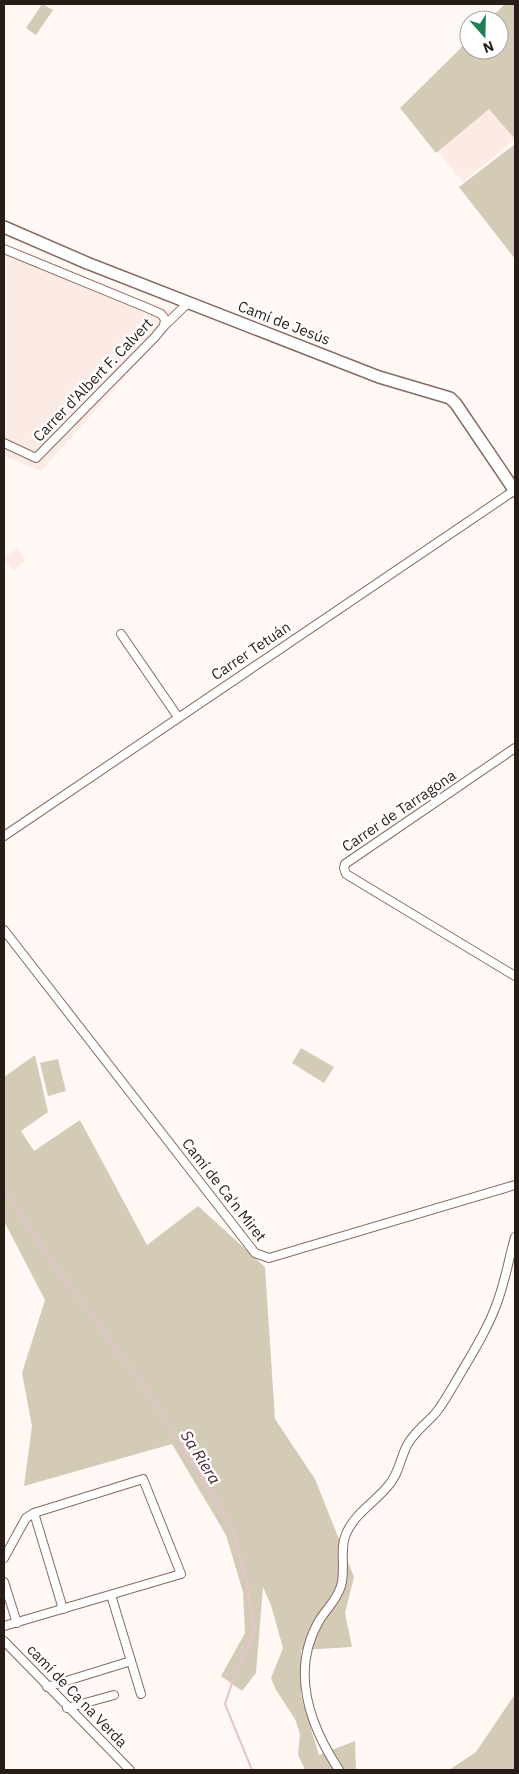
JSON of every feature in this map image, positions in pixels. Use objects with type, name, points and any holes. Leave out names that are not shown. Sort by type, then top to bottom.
[{"type":"street","name":"Camí de Jesús","points":[[4,227],[379,377],[450,398],[515,490]]},
{"type":"street","points":[[4,249],[161,314],[165,323]]},
{"type":"street","name":"Carrer d'Albert F. Calvert","points":[[4,444],[36,458],[165,323],[188,302]]},
{"type":"street","name":"Carrer Tetuán","points":[[4,836],[515,490]]},
{"type":"street","points":[[121,634],[178,717]]},
{"type":"street","name":"Carrer de Tarragona","points":[[515,748],[345,864],[344,868],[346,874],[515,976]]},
{"type":"street","name":"Camí de Ca'n Miret","points":[[4,930],[255,1253],[269,1258],[515,1185]]},
{"type":"street","points":[[339,1770],[322,1745],[316,1730],[306,1695],[303,1673],[309,1647],[318,1622],[333,1603],[341,1586],[344,1537],[351,1523],[388,1486],[399,1469],[407,1444],[417,1430],[435,1414],[475,1348],[498,1302],[515,1237]]},
{"type":"street","points":[[4,1558],[26,1518],[34,1513],[143,1479],[181,1574],[4,1626]]},
{"type":"street","points":[[34,1513],[63,1609]]},
{"type":"street","points":[[4,1582],[16,1622]]},
{"type":"street","points":[[111,1595],[141,1694]]},
{"type":"street","name":"camí de Ca na Verda","points":[[4,1641],[67,1708],[130,1770]]},
{"type":"street","points":[[47,1687],[132,1661]]},
{"type":"street","points":[[67,1708],[114,1695]]},
{"type":"shaded area","points":[[42,4],[53,10],[36,35],[26,28]]},
{"type":"shaded area","points":[[505,4],[515,4],[515,139],[489,109],[436,153],[400,108],[459,50],[459,60],[509,60],[509,10],[499,10]]},
{"type":"shaded area","points":[[488,106],[515,139],[463,182],[435,148]]},
{"type":"shaded area","points":[[515,144],[515,259],[459,187]]},
{"type":"shaded area","points":[[4,244],[181,315],[41,471],[4,456]]},
{"type":"shaded area","points":[[16,548],[26,560],[13,571],[4,558]]},
{"type":"shaded area","points":[[301,1048],[334,1067],[324,1083],[292,1063]]},
{"type":"shaded area","points":[[35,1055],[48,1112],[21,1131],[34,1151],[80,1120],[147,1245],[198,1206],[265,1267],[275,1419],[315,1479],[354,1577],[345,1613],[352,1647],[301,1650],[301,1696],[319,1755],[355,1741],[356,1770],[305,1770],[298,1755],[300,1734],[295,1719],[276,1690],[271,1678],[283,1648],[271,1605],[263,1587],[256,1673],[242,1691],[221,1676],[245,1633],[243,1592],[226,1535],[172,1444],[24,1486],[32,1426],[22,1373],[45,1300],[4,1221],[4,1077]]},
{"type":"shaded area","points":[[58,1059],[66,1091],[48,1096],[40,1063]]},
{"type":"shaded area","points":[[515,1694],[515,1770],[449,1770],[476,1752]]},
{"type":"waterway","name":"Sa Riera","points":[[4,1188],[56,1267],[146,1389],[232,1527],[246,1579],[255,1631],[236,1671],[225,1704],[252,1770]]}]
